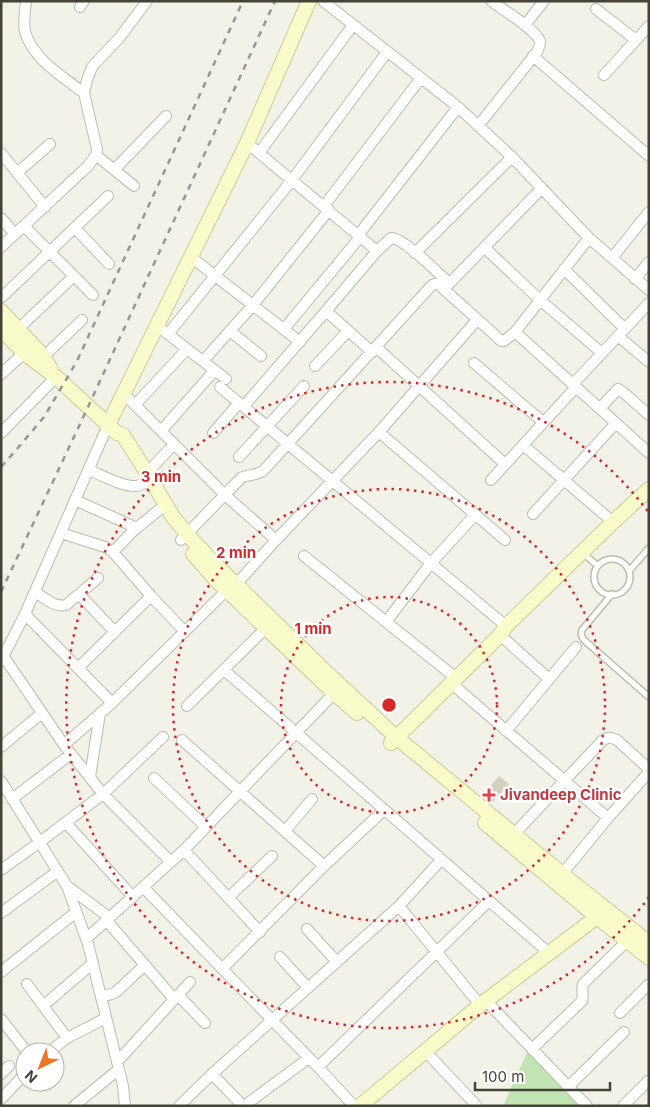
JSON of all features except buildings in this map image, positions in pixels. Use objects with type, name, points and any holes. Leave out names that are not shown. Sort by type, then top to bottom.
[{"type":"street","points":[[26,1],[25,31],[36,53],[84,93]]},
{"type":"street","points":[[1,247],[88,166],[96,155],[97,149],[84,93],[87,80],[92,67],[120,37],[147,1]]},
{"type":"street","points":[[171,862],[104,794],[64,745],[2,659],[35,592],[88,470],[112,429],[124,394],[162,329],[191,257],[247,143],[309,1]]},
{"type":"street","points":[[323,1],[458,107],[512,158],[589,238],[649,290]]},
{"type":"street","points":[[478,126],[537,52],[540,45],[540,41],[524,25],[491,1]]},
{"type":"street","points":[[524,25],[544,1]]},
{"type":"street","points":[[596,9],[636,40]]},
{"type":"street","points":[[259,152],[353,25]]},
{"type":"street","points":[[604,75],[649,26]]},
{"type":"street","points":[[162,329],[215,276],[292,180],[387,52]]},
{"type":"street","points":[[533,56],[649,156]]},
{"type":"street","points":[[203,361],[253,305],[327,208],[421,78]]},
{"type":"street","points":[[284,329],[360,235],[458,107]]},
{"type":"street","points":[[114,170],[166,116]]},
{"type":"street","points":[[247,143],[378,250]]},
{"type":"street","points":[[17,172],[50,144]]},
{"type":"street","points":[[1,153],[45,207]]},
{"type":"street","points":[[96,155],[134,186]]},
{"type":"street","points":[[416,253],[512,158]]},
{"type":"street","points":[[446,286],[542,188]]},
{"type":"street","points":[[1,298],[108,196]]},
{"type":"street","points":[[612,258],[649,212]]},
{"type":"street","points":[[1,218],[15,234]]},
{"type":"street","points":[[24,226],[93,295]]},
{"type":"street","points":[[75,228],[109,264]]},
{"type":"street","points":[[213,433],[300,342],[387,240],[396,238],[416,253],[477,320],[501,341],[504,341],[515,332],[589,238]]},
{"type":"street","points":[[484,248],[540,300],[602,353]]},
{"type":"street","points":[[191,257],[300,342]]},
{"type":"street","points":[[635,278],[649,262]]},
{"type":"street","points":[[564,269],[649,362]]},
{"type":"street","points":[[10,332],[74,276]]},
{"type":"street","points":[[184,537],[240,478],[261,473],[432,285],[446,286]]},
{"type":"street","points":[[491,480],[602,353],[649,303]]},
{"type":"street","points":[[1,311],[10,332],[24,353],[40,360]]},
{"type":"street","points":[[326,311],[348,331],[374,349],[419,386],[505,464]]},
{"type":"street","points":[[40,360],[82,320]]},
{"type":"street","points":[[64,745],[112,703],[184,631],[231,589],[379,432],[477,320]]},
{"type":"street","points":[[162,329],[215,370],[223,383],[241,404],[431,563],[503,630],[549,679]]},
{"type":"street","points":[[230,331],[261,356]]},
{"type":"street","points":[[315,366],[348,331]]},
{"type":"street","points":[[10,332],[112,429],[117,440],[147,479],[184,537],[215,579],[231,589],[270,624],[337,690],[393,740],[601,912],[649,943]]},
{"type":"street","points":[[515,332],[649,453]]},
{"type":"street","points":[[135,405],[188,349]]},
{"type":"street","points":[[1,374],[24,353]]},
{"type":"street","points":[[474,363],[543,422]]},
{"type":"street","points":[[161,432],[215,370]]},
{"type":"street","points":[[1,433],[55,376]]},
{"type":"street","points":[[239,456],[304,386]]},
{"type":"street","points":[[600,408],[618,389],[648,412]]},
{"type":"street","points":[[124,394],[225,495],[276,540]]},
{"type":"street","points":[[533,514],[616,424]]},
{"type":"street","points":[[379,432],[505,540]]},
{"type":"street","points":[[88,470],[124,484],[135,486],[147,479],[174,444]]},
{"type":"street","points":[[523,445],[613,522]]},
{"type":"street","points":[[147,479],[160,509],[174,531],[184,537]]},
{"type":"street","points":[[393,740],[582,551],[649,489]]},
{"type":"street","points":[[75,500],[137,528]]},
{"type":"street","points":[[114,552],[123,541],[160,509]]},
{"type":"street","points":[[386,622],[431,563],[475,515]]},
{"type":"street","points":[[61,533],[105,547],[114,552],[184,631]]},
{"type":"street","points":[[304,556],[386,622],[506,731],[608,818]]},
{"type":"street","points":[[35,592],[60,606],[66,604],[98,578]]},
{"type":"street","points":[[79,594],[115,632]]},
{"type":"street","points":[[78,668],[151,596]]},
{"type":"street","points":[[24,614],[112,703]]},
{"type":"street","points":[[187,706],[270,624]]},
{"type":"street","points":[[506,731],[576,647]]},
{"type":"street","points":[[224,670],[549,953]]},
{"type":"street","points":[[86,940],[184,850],[337,690]]},
{"type":"street","points":[[1,747],[42,713]]},
{"type":"street","points":[[90,777],[100,713]]},
{"type":"street","points":[[1,870],[104,794],[163,737]]},
{"type":"street","points":[[514,834],[603,740],[611,737],[617,740],[649,771],[562,874]]},
{"type":"street","points":[[182,740],[324,866]]},
{"type":"street","points":[[12,798],[71,754]]},
{"type":"street","points":[[154,778],[206,827]]},
{"type":"street","points":[[1,781],[67,886],[86,940],[123,1086],[125,1106]]},
{"type":"street","points":[[285,831],[312,799]]},
{"type":"street","points":[[464,799],[514,834],[562,874],[628,941],[649,958]]},
{"type":"street","points":[[222,969],[324,866],[384,810]]},
{"type":"street","points":[[66,822],[133,897]]},
{"type":"street","points":[[184,850],[260,932]]},
{"type":"street","points":[[228,898],[272,856]]},
{"type":"street","points":[[179,1106],[399,906],[442,860]]},
{"type":"street","points":[[1,913],[58,871]]},
{"type":"street","points":[[67,886],[109,919],[145,965],[205,1023]]},
{"type":"street","points":[[144,888],[354,1106]]},
{"type":"street","points":[[318,1067],[489,901]]},
{"type":"street","points":[[399,906],[483,1003],[532,1049],[587,1106]]},
{"type":"street","points":[[1,972],[76,912]]},
{"type":"street","points":[[360,1106],[483,1003],[601,912]]},
{"type":"street","points":[[307,929],[336,962]]},
{"type":"street","points":[[532,1049],[582,1001],[583,984],[628,941]]},
{"type":"street","points":[[280,957],[308,988]]},
{"type":"street","points":[[43,1006],[92,963]]},
{"type":"street","points":[[100,996],[116,992],[145,965]]},
{"type":"street","points":[[74,1106],[118,1066],[190,982]]},
{"type":"street","points":[[26,984],[67,1038]]},
{"type":"street","points":[[620,1013],[649,984]]},
{"type":"street","points":[[1,1018],[19,1042]]},
{"type":"street","points":[[62,1042],[106,1018]]},
{"type":"street","points":[[568,1087],[624,1032]]},
{"type":"street","points":[[425,1050],[477,1106]]},
{"type":"street","points":[[212,1074],[244,1106],[309,1058]]},
{"type":"street","points":[[1,1074],[9,1066]]},
{"type":"street","points":[[623,1106],[649,1080]]},
{"type":"street","points":[[1,1099],[15,1084]]},
{"type":"lane","points":[[628,571],[649,548]]},
{"type":"lane","points":[[582,551],[598,566]]},
{"type":"lane","points":[[606,560],[617,560],[626,566],[629,580],[625,589],[612,594],[601,591],[597,587],[594,576],[598,566],[606,560]]},
{"type":"lane","points":[[612,594],[582,630],[582,636],[585,641],[649,697]]},
{"type":"green space","points":[[529,1048],[580,1106],[503,1106]]},
{"type":"railway","points":[[1,467],[44,417],[77,361],[243,1]]},
{"type":"railway","points":[[1,592],[275,1]]},
{"type":"place","name":"Jivandeep Clinic","points":[[489,795]]}]
